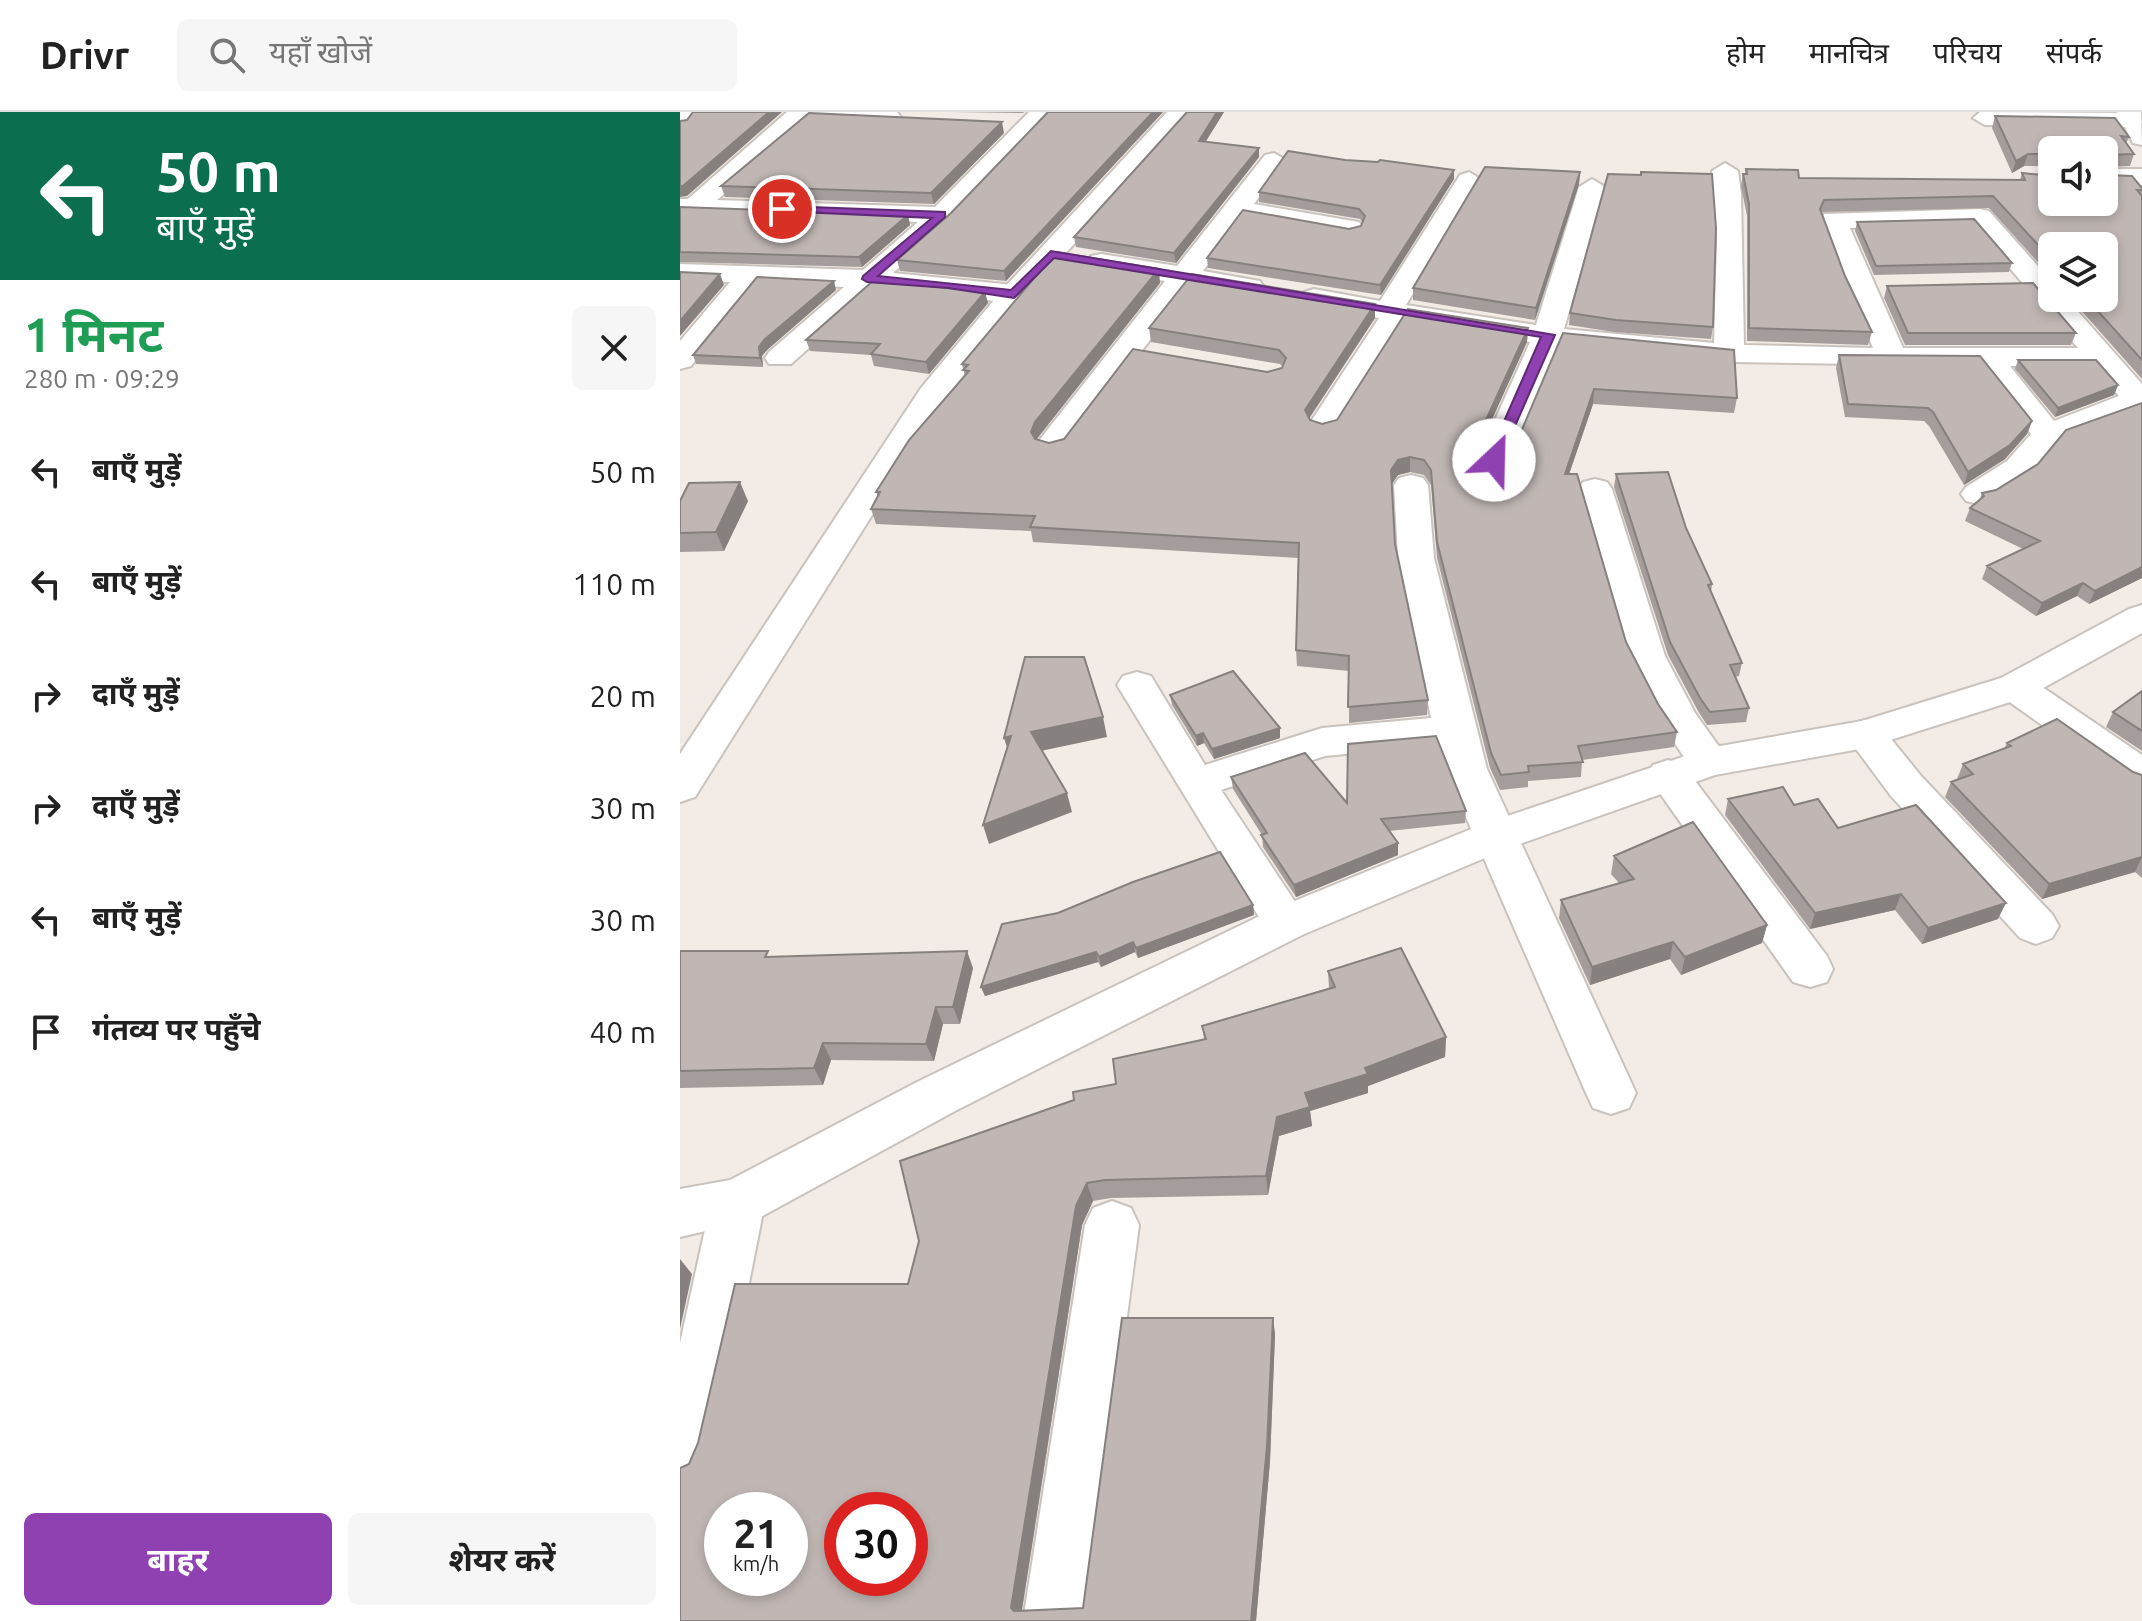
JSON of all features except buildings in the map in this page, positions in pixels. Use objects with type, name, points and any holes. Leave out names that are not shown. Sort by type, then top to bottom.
[{"type":"street","points":[[680,122],[692,112]]},
{"type":"street","points":[[799,112],[911,118]]},
{"type":"street","points":[[687,207],[806,112]]},
{"type":"street","points":[[680,787],[932,395],[1014,294],[1180,112]]},
{"type":"street","points":[[1001,123],[1037,118]]},
{"type":"street","points":[[780,358],[942,215],[1037,118]]},
{"type":"street","points":[[1985,118],[2134,124]]},
{"type":"street","points":[[1053,445],[1141,353],[1182,275],[1274,160]]},
{"type":"street","points":[[1725,171],[1733,212],[1727,291],[1729,352]]},
{"type":"street","points":[[2118,177],[2142,177]]},
{"type":"street","points":[[1324,426],[1469,180]]},
{"type":"street","points":[[1494,460],[1549,335],[1592,187]]},
{"type":"street","points":[[687,207],[942,215]]},
{"type":"street","points":[[1234,208],[1350,228]]},
{"type":"street","points":[[1892,358],[1858,287],[1833,220],[1980,217],[2098,357],[2140,401],[2048,434],[2019,468],[1978,494]]},
{"type":"street","points":[[1051,254],[1549,335],[1729,352],[1892,358],[2098,357]]},
{"type":"street","points":[[680,272],[948,284],[1014,294]]},
{"type":"street","points":[[680,360],[752,274]]},
{"type":"street","points":[[2005,284],[2034,283]]},
{"type":"street","points":[[1858,287],[1888,286]]},
{"type":"street","points":[[1986,357],[2048,434]]},
{"type":"street","points":[[1411,485],[1416,558],[1454,730],[1466,769],[1611,1093]]},
{"type":"street","points":[[1595,489],[1646,656],[1678,718],[1709,762]]},
{"type":"street","points":[[680,1213],[738,1202],[937,1096],[1286,923],[1496,836],[1709,762],[1865,734],[2015,687],[2140,621]]},
{"type":"street","points":[[1137,685],[1195,783],[1286,923]]},
{"type":"street","points":[[2015,687],[2142,775]]},
{"type":"street","points":[[1195,783],[1322,742],[1454,730]]},
{"type":"street","points":[[1865,734],[1906,786],[2036,926]]},
{"type":"street","points":[[1668,775],[1810,969]]},
{"type":"street","points":[[680,1457],[712,1329],[738,1202]]},
{"type":"street","points":[[1055,1621],[1112,1225]]},
{"type":"route","points":[[782,209],[942,215],[867,279],[948,284],[1014,294],[1051,254],[1549,335],[1494,460]]}]
